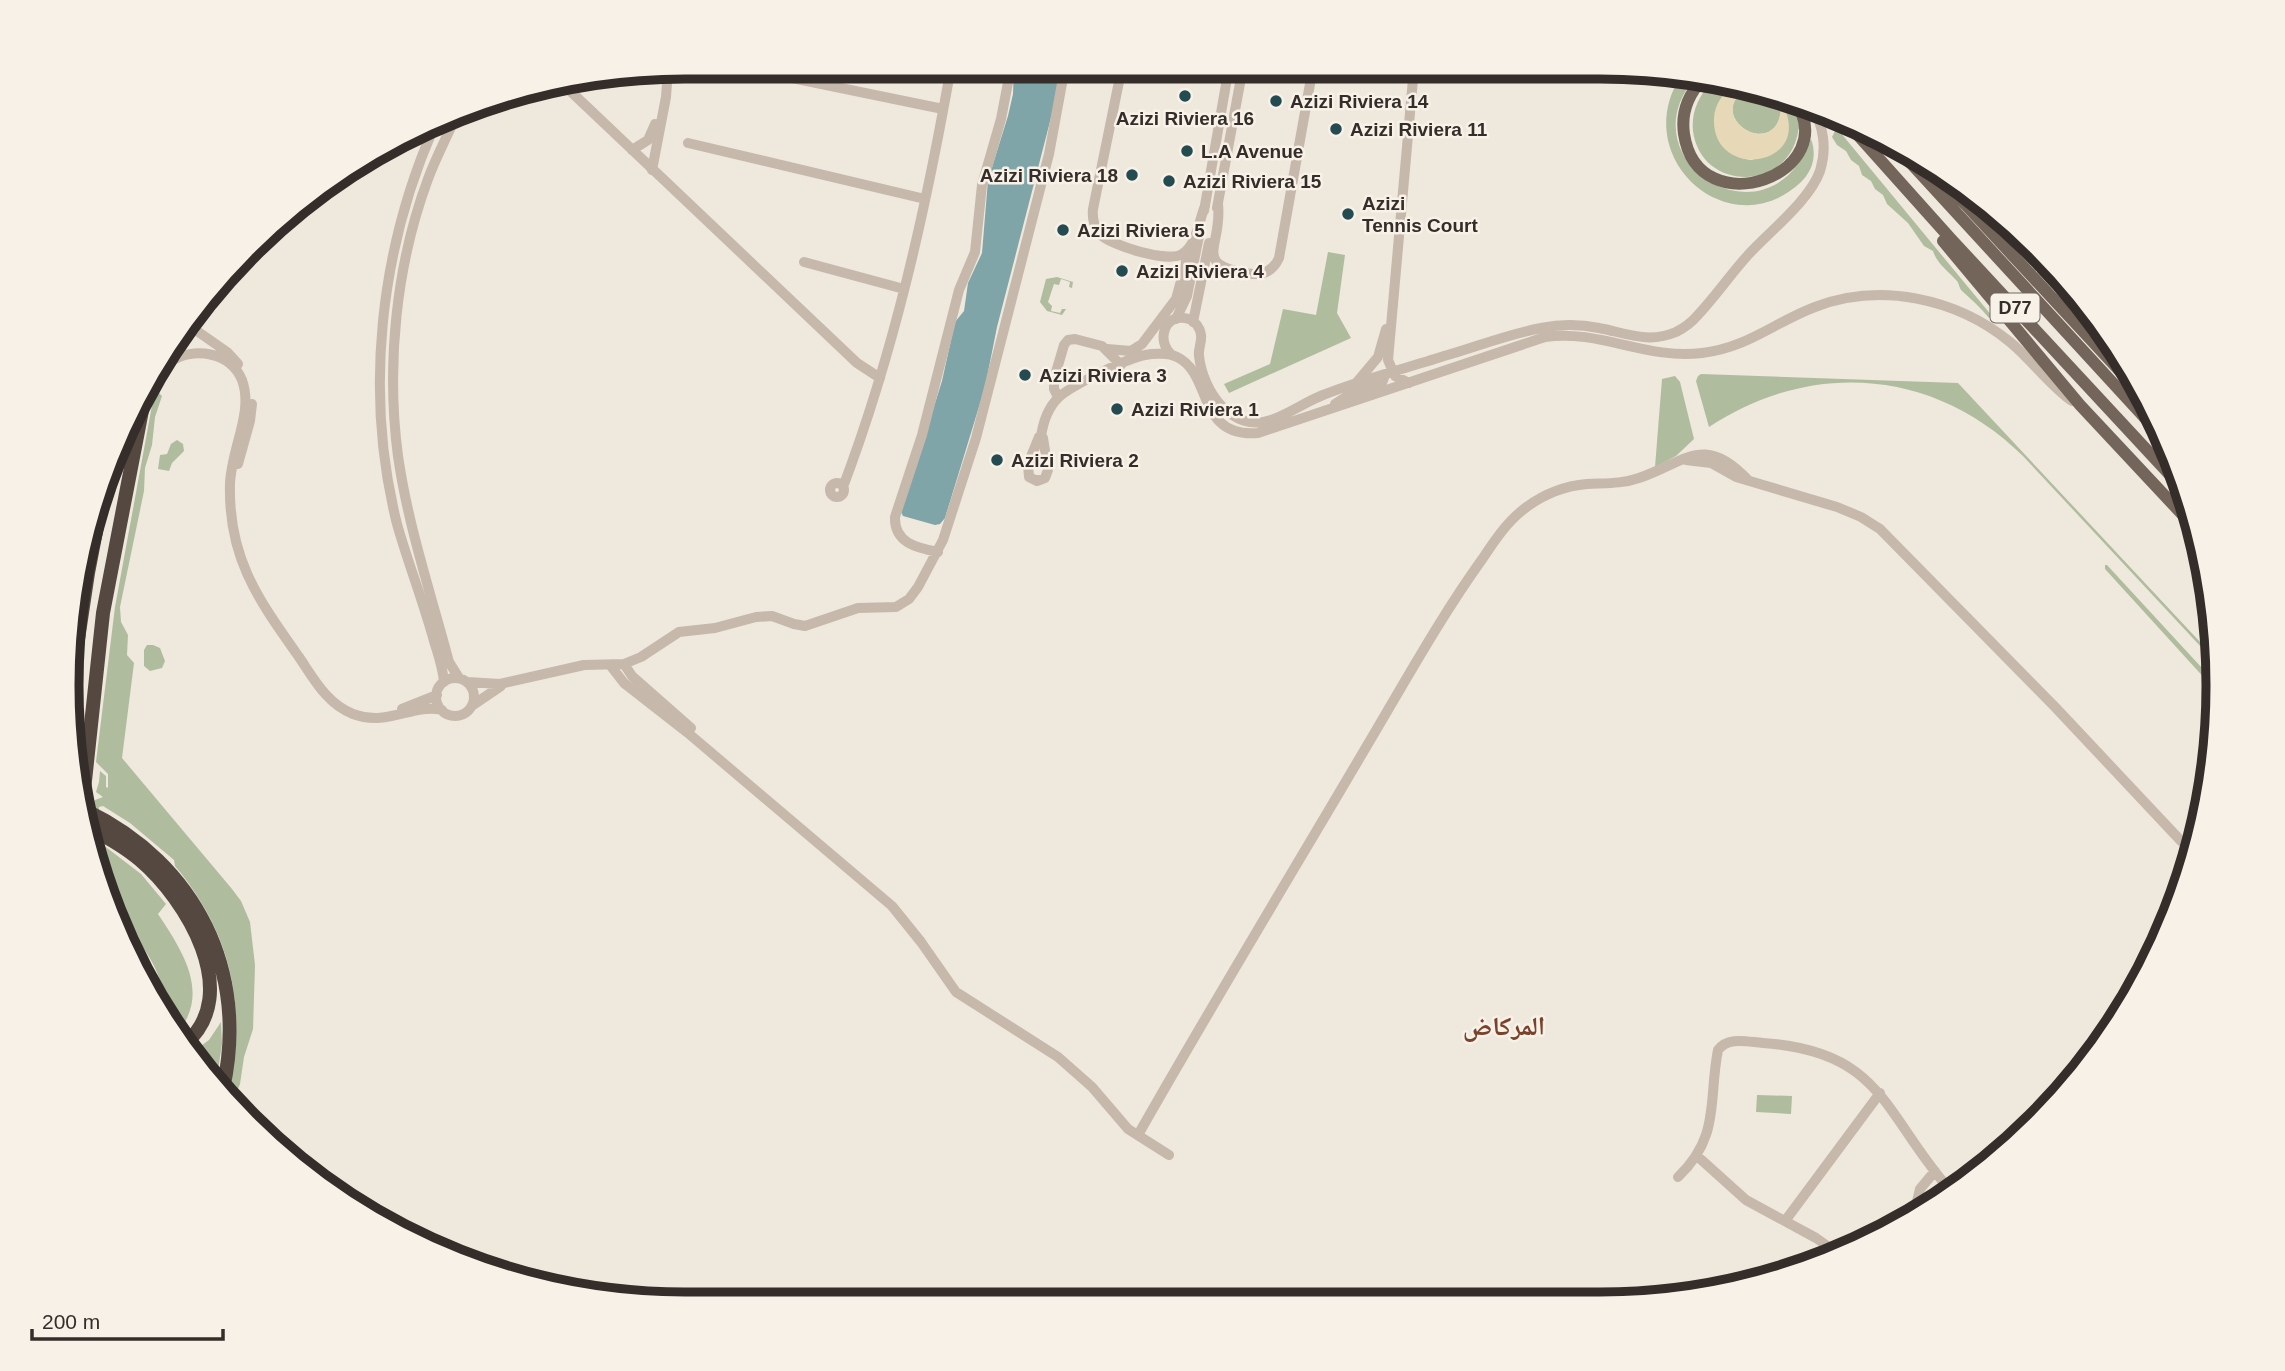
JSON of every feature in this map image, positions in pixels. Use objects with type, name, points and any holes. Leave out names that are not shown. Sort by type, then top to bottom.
[{"type":"highway","points":[[86,775],[103,613],[141,418]]},
{"type":"highway","points":[[93,817],[156,875],[182,911],[201,947],[208,965],[211,998],[202,1025],[191,1037]]},
{"type":"highway","points":[[96,828],[106,829],[137,841],[170,871],[189,896],[211,936],[223,968],[229,1009],[230,1048],[224,1080]]},
{"type":"main road","points":[[1697,87],[1689,97],[1683,118],[1685,140],[1694,160],[1710,175],[1730,183],[1752,184],[1772,177],[1793,160],[1804,135],[1802,114]]},
{"type":"main road","name":"D77","points":[[1860,138],[2167,472]]},
{"type":"main road","name":"D77","points":[[1914,167],[2144,417]]},
{"type":"main road","points":[[1895,176],[1917,210],[2080,405],[2181,513]]},
{"type":"main road","points":[[1948,189],[2116,368]]},
{"type":"street","points":[[632,150],[651,137],[667,79]]},
{"type":"street","points":[[799,79],[943,109]]},
{"type":"street","points":[[843,487],[880,378],[904,289],[949,79]]},
{"type":"street","points":[[938,551],[914,546],[903,540],[896,530],[895,517],[915,460],[958,295],[975,252],[981,192],[1002,119],[1009,79]]},
{"type":"street","points":[[444,682],[463,680],[483,685],[509,683],[577,666],[624,664],[685,631],[715,628],[761,616],[777,617],[790,623],[805,625],[858,608],[891,608],[901,605],[915,591],[938,551],[988,397],[1049,154],[1063,79]]},
{"type":"street","points":[[1120,79],[1093,209],[1093,222],[1100,234],[1111,242],[1166,258],[1178,256],[1185,252],[1194,239],[1205,206]]},
{"type":"street","points":[[1176,319],[1187,296],[1227,79]]},
{"type":"street","points":[[1193,322],[1241,79]]},
{"type":"street","points":[[1218,204],[1213,253],[1218,265],[1256,274],[1272,269],[1279,258],[1311,79]]},
{"type":"street","points":[[1330,409],[1349,395],[1382,383],[1389,374],[1388,360],[1413,79]]},
{"type":"street","points":[[652,170],[666,97],[666,83]]},
{"type":"street","points":[[569,90],[857,363],[880,378]]},
{"type":"street","points":[[1198,349],[1203,373],[1217,402],[1230,415],[1246,421],[1270,420],[1314,398],[1355,384],[1547,327],[1590,327],[1644,338],[1660,337],[1682,328],[1700,313],[1747,256],[1814,184],[1822,163],[1824,147],[1818,120]]},
{"type":"street","points":[[452,126],[428,177],[409,243],[399,306],[394,380],[398,454],[409,513],[449,662],[473,690],[472,705]]},
{"type":"street","points":[[194,329],[227,352],[242,370],[250,389],[251,416],[238,463],[235,505],[243,553],[251,576],[263,597],[326,687],[344,704],[363,712],[382,713],[421,703],[437,695],[444,682],[433,635],[393,506],[383,440],[380,388],[384,318],[395,246],[414,173],[431,135]]},
{"type":"street","points":[[688,143],[925,199]]},
{"type":"street","points":[[1986,228],[2008,237]]},
{"type":"street","points":[[1058,397],[1054,389],[1054,379],[1066,341],[1075,339],[1107,349],[1131,351],[1142,344],[1177,299],[1186,263],[1185,252]]},
{"type":"street","points":[[804,262],[904,289]]},
{"type":"street","points":[[2042,270],[2044,282],[2068,317]]},
{"type":"street","points":[[1163,335],[1164,346],[1193,373],[1214,416],[1222,424],[1239,432],[1264,432],[1526,342],[1554,335],[1592,337],[1668,355],[1714,352],[1746,342],[1818,306],[1856,297],[1884,295],[1931,302],[1962,312],[1981,322],[2011,342],[2065,396],[2080,405]]},
{"type":"street","points":[[1355,384],[1378,357],[1393,308]]},
{"type":"street","points":[[1041,437],[1047,413],[1058,397],[1074,386],[1143,356],[1192,355],[1198,349],[1201,332],[1193,322],[1185,318],[1176,319],[1169,323],[1163,335],[1143,356]]},
{"type":"street","points":[[1107,349],[1121,365]]},
{"type":"street","points":[[172,362],[186,355],[203,353],[216,356],[235,368],[242,381],[246,402],[245,416],[231,466],[231,516],[242,563],[261,603],[322,690],[342,708],[360,716],[378,718],[430,708],[458,716],[468,711],[486,694],[509,683]]},
{"type":"street","points":[[1389,374],[1409,383]]},
{"type":"street","points":[[1138,1135],[1405,681],[1469,578],[1503,530],[1524,509],[1550,493],[1579,485],[1631,481],[1675,462],[1704,461],[1717,465],[1736,477],[1843,510],[1871,523],[1889,537],[2186,844]]},
{"type":"street","points":[[624,664],[632,676],[733,770],[892,906],[956,992],[1058,1057],[1092,1087],[1124,1125],[1169,1155]]},
{"type":"street","points":[[610,665],[615,675],[624,683],[690,731]]},
{"type":"street","points":[[437,695],[442,710]]},
{"type":"street","points":[[1678,1177],[1703,1142],[1712,1115],[1718,1050],[1728,1042],[1781,1044],[1809,1050],[1850,1068],[1880,1093],[1945,1184]]},
{"type":"street","points":[[1785,1221],[1880,1093]]},
{"type":"street","points":[[1696,1155],[1740,1196],[1829,1247]]},
{"type":"street","points":[[1917,1202],[1920,1189],[1935,1171]]},
{"type":"green space","points":[[1678,84],[1691,86],[1678,110],[1677,140],[1690,164],[1711,182],[1738,191],[1766,189],[1791,172],[1811,139],[1814,157],[1811,168],[1800,183],[1772,200],[1744,205],[1717,199],[1694,184],[1677,163],[1667,136],[1668,107]]},
{"type":"green space","points":[[1706,88],[1728,92],[1718,107],[1716,130],[1727,150],[1738,157],[1752,160],[1783,143],[1786,138],[1785,122],[1781,109],[1777,125],[1768,132],[1757,134],[1746,130],[1737,122],[1733,112],[1735,100],[1740,95],[1797,112],[1800,124],[1791,152],[1778,166],[1762,174],[1745,177],[1727,174],[1711,165],[1699,151],[1693,131],[1693,117]]},
{"type":"green space","points":[[1835,131],[1840,132],[1992,316],[1989,318],[1962,291],[1933,251],[1924,246],[1908,223],[1887,204],[1871,181],[1862,175],[1859,166],[1832,137]]},
{"type":"green space","points":[[2004,241],[2015,243],[2029,256],[2036,264],[2036,275]]},
{"type":"green space","points":[[1328,252],[1345,255],[1337,313],[1351,338],[1229,393],[1224,384],[1270,364],[1283,309],[1316,315]]},
{"type":"green space","points":[[1057,277],[1073,282],[1072,288],[1069,287],[1070,282],[1061,279],[1059,285],[1054,284],[1048,302],[1052,306],[1051,311],[1060,313],[1062,309],[1066,309],[1062,315],[1047,311],[1040,302],[1046,279]]},
{"type":"green space","points":[[1675,376],[1680,382],[1694,439],[1676,456],[1655,467],[1662,379]]},
{"type":"green space","points":[[1698,376],[1958,383],[2205,647],[2205,651],[2023,456],[1988,427],[1951,405],[1912,391],[1872,383],[1830,383],[1789,391],[1748,405],[1709,427],[1696,381]]},
{"type":"green space","points":[[156,390],[162,396],[155,417],[152,445],[145,468],[144,491],[120,607],[121,622],[128,635],[127,655],[134,663],[122,758],[232,889],[241,901],[250,922],[255,965],[253,1029],[236,1094],[229,1086],[236,1032],[235,1002],[222,945],[210,918],[175,866],[174,860],[130,823],[103,806],[99,807],[96,832],[92,805],[95,800],[103,797],[96,792],[100,771],[106,776],[108,788],[108,774],[96,762],[115,607]]},
{"type":"green space","points":[[177,440],[183,444],[184,451],[172,463],[169,471],[158,469],[160,455],[167,454],[171,444]]},
{"type":"green space","points":[[2107,565],[2206,672],[2206,680],[2105,569]]},
{"type":"green space","points":[[147,645],[160,648],[165,661],[162,668],[150,671],[144,666],[144,650]]},
{"type":"green space","points":[[99,842],[141,874],[166,904],[158,914],[183,956],[192,986],[192,1002],[183,1025],[162,992],[156,969],[125,918]]},
{"type":"green space","points":[[221,1022],[222,1044],[218,1072],[199,1048],[209,1040]]},
{"type":"green space","points":[[1757,1095],[1792,1096],[1791,1114],[1756,1112]]},
{"type":"sand","points":[[1727,92],[1740,95],[1735,100],[1733,112],[1737,122],[1746,130],[1757,134],[1768,132],[1777,125],[1781,109],[1784,108],[1789,128],[1784,143],[1773,154],[1758,159],[1742,158],[1728,151],[1717,138],[1714,118]]},
{"type":"water","points":[[1014,79],[1058,79],[1054,106],[997,327],[985,387],[945,518],[935,525],[903,516],[901,512],[942,381],[955,322],[964,311],[968,283],[982,253],[988,180],[1013,94]]},
{"type":"place","name":"Azizi Riviera 16","points":[[1185,96]]},
{"type":"place","name":"Azizi Riviera 14","points":[[1276,101]]},
{"type":"place","name":"Azizi Riviera 11","points":[[1336,129]]},
{"type":"place","name":"L.A Avenue","points":[[1187,151]]},
{"type":"place","name":"Azizi Riviera 18","points":[[1132,175]]},
{"type":"place","name":"Azizi Riviera 15","points":[[1169,181]]},
{"type":"place","name":"Azizi Tennis Court","points":[[1348,214]]},
{"type":"place","name":"Azizi Riviera 5","points":[[1063,230]]},
{"type":"place","name":"Azizi Riviera 4","points":[[1122,271]]},
{"type":"place","name":"Azizi Riviera 3","points":[[1025,375]]},
{"type":"place","name":"Azizi Riviera 1","points":[[1117,409]]},
{"type":"place","name":"Azizi Riviera 2","points":[[997,460]]},
{"type":"district","name":"المركاض","points":[[1504,1026]]}]
